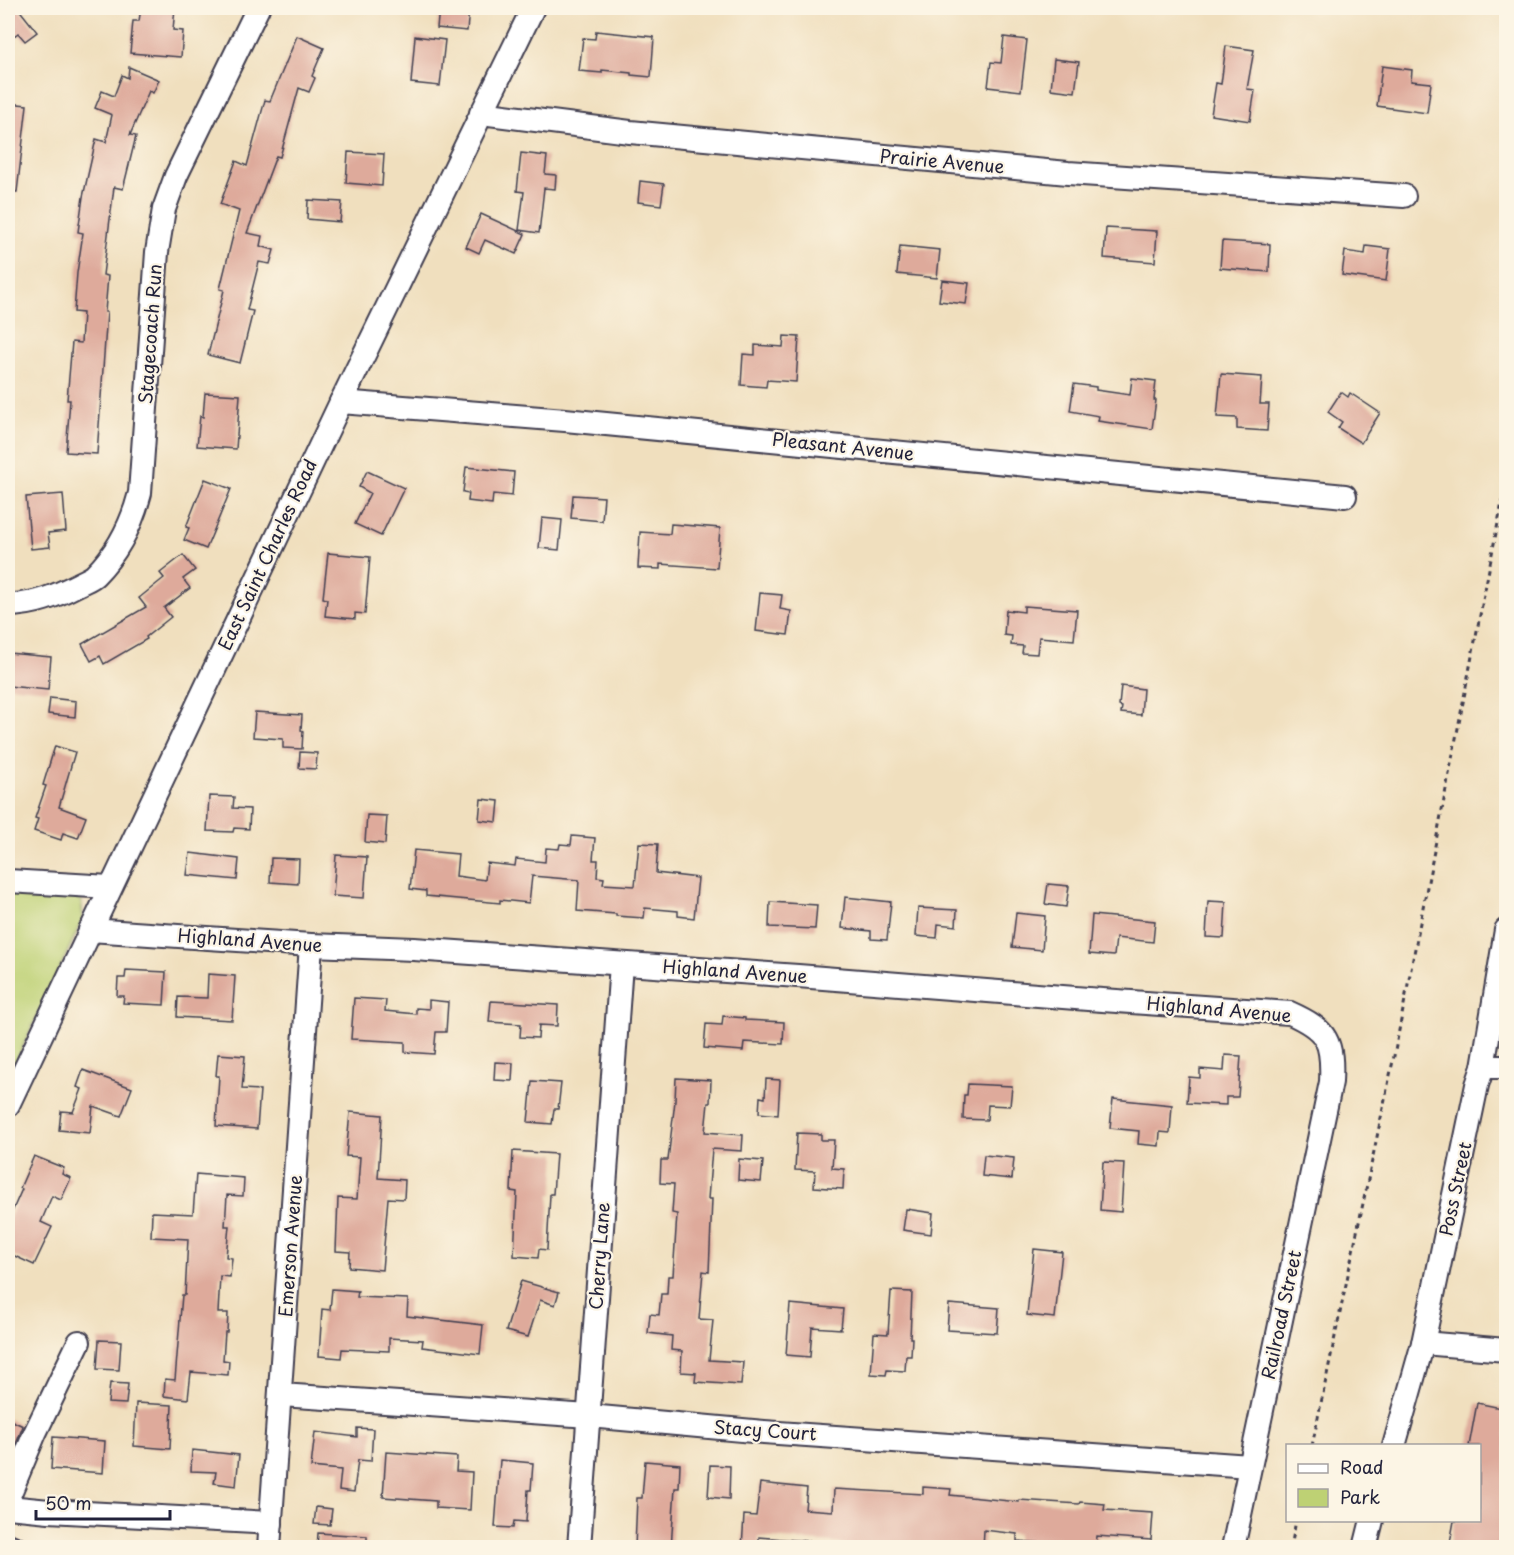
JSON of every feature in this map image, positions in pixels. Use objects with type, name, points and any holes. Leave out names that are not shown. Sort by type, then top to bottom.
[{"type":"street","name":"Stagecoach Run","points":[[8,605],[36,602],[58,595],[94,576],[120,543],[129,527],[140,493],[157,252],[164,209],[176,176],[258,8]]},
{"type":"street","name":"East Saint Charles Road","points":[[8,1105],[341,402],[533,8]]},
{"type":"street","name":"Prairie Avenue","points":[[481,113],[630,132],[1068,173],[1404,196]]},
{"type":"street","name":"Pleasant Avenue","points":[[341,402],[565,420],[1345,496]]},
{"type":"street","points":[[8,881],[111,887]]},
{"type":"street","name":"Highland Avenue","points":[[90,930],[310,945],[414,949],[1290,1013],[1310,1022],[1324,1035],[1332,1062],[1331,1082]]},
{"type":"street","name":"Poss Street","points":[[1395,1444],[1423,1343],[1483,1067],[1506,930]]},
{"type":"street","name":"Emerson Avenue","points":[[269,1548],[310,945]]},
{"type":"street","name":"Cherry Lane","points":[[579,1548],[621,964]]},
{"type":"street","points":[[1483,1067],[1506,1066]]},
{"type":"street","name":"Railroad Street","points":[[1233,1548],[1331,1082]]},
{"type":"street","points":[[8,1498],[34,1433],[79,1342]]},
{"type":"street","points":[[1423,1343],[1506,1350]]},
{"type":"street","name":"Stacy Court","points":[[281,1395],[1250,1466]]},
{"type":"street","points":[[8,1507],[271,1523]]},
{"type":"street","points":[[1365,1548],[1372,1522]]},
{"type":"street","points":[[8,1545],[15,1548]]},
{"type":"path","points":[[1312,1444],[1396,1045],[1506,482]]},
{"type":"path","points":[[1291,1548],[1296,1522]]},
{"type":"green space","points":[[8,890],[81,897],[83,919],[8,1078]]},
{"type":"building","points":[[8,8],[18,8],[37,32],[25,41],[18,33],[8,41]]},
{"type":"building","points":[[141,8],[175,8],[173,30],[183,31],[181,57],[130,53],[133,21],[139,21]]},
{"type":"building","points":[[439,8],[469,8],[467,31],[437,28]]},
{"type":"building","points":[[596,31],[654,37],[651,77],[602,70],[602,73],[579,71],[583,38],[595,39]]},
{"type":"building","points":[[297,36],[324,48],[312,76],[315,78],[309,92],[299,88],[280,157],[276,156],[247,233],[262,236],[260,246],[274,250],[270,264],[259,262],[247,310],[253,311],[240,363],[208,355],[224,290],[220,289],[239,211],[220,204],[236,161],[247,166],[265,100],[270,101]]},
{"type":"building","points":[[415,36],[445,40],[440,86],[411,83]]},
{"type":"building","points":[[1004,37],[1027,40],[1021,91],[988,87],[991,62],[1001,63]]},
{"type":"building","points":[[1226,46],[1254,50],[1247,89],[1255,90],[1250,121],[1211,115],[1216,83],[1221,84]]},
{"type":"building","points":[[1054,59],[1079,62],[1075,92],[1051,89]]},
{"type":"building","points":[[1382,66],[1412,70],[1411,81],[1431,83],[1427,113],[1377,106]]},
{"type":"building","points":[[129,67],[159,80],[153,93],[149,91],[130,135],[136,136],[123,189],[114,187],[103,275],[108,276],[105,312],[107,312],[97,454],[66,452],[70,400],[67,400],[72,342],[81,343],[83,313],[74,312],[83,233],[78,232],[96,139],[106,142],[112,115],[95,108],[102,91],[114,96],[122,75],[128,78]]},
{"type":"building","points":[[8,103],[27,105],[17,192],[8,192]]},
{"type":"building","points":[[348,152],[384,154],[382,186],[346,183]]},
{"type":"building","points":[[521,153],[547,156],[545,174],[556,175],[555,189],[544,188],[539,233],[519,230],[524,192],[517,191]]},
{"type":"building","points":[[640,181],[664,184],[661,205],[638,202]]},
{"type":"building","points":[[308,200],[342,202],[340,222],[307,219]]},
{"type":"building","points":[[481,214],[525,234],[516,254],[485,240],[479,253],[466,247]]},
{"type":"building","points":[[1106,228],[1157,231],[1155,262],[1104,258]]},
{"type":"building","points":[[1222,241],[1270,244],[1269,272],[1220,268]]},
{"type":"building","points":[[900,246],[940,250],[937,278],[897,274]]},
{"type":"building","points":[[1366,246],[1390,249],[1386,281],[1342,275],[1345,251],[1365,254]]},
{"type":"building","points":[[942,280],[969,283],[966,304],[939,301]]},
{"type":"building","points":[[784,336],[799,337],[796,382],[767,380],[766,387],[741,385],[743,354],[755,355],[755,345],[783,347]]},
{"type":"building","points":[[1221,374],[1262,377],[1260,404],[1269,404],[1267,431],[1237,429],[1237,418],[1217,417]]},
{"type":"building","points":[[1132,378],[1156,381],[1152,429],[1098,421],[1099,416],[1070,411],[1074,384],[1130,395]]},
{"type":"building","points":[[1341,392],[1348,397],[1350,393],[1380,413],[1361,443],[1338,428],[1342,422],[1328,412]]},
{"type":"building","points":[[205,393],[240,395],[236,449],[197,446]]},
{"type":"building","points":[[466,467],[514,472],[512,496],[493,494],[492,504],[468,501],[469,493],[463,492]]},
{"type":"building","points":[[367,471],[404,488],[381,536],[355,524],[370,493],[359,487]]},
{"type":"building","points":[[205,479],[231,489],[206,549],[184,540],[189,528],[186,527]]},
{"type":"building","points":[[63,494],[66,531],[48,533],[50,547],[31,549],[26,497]]},
{"type":"building","points":[[573,495],[604,497],[602,521],[571,518]]},
{"type":"building","points":[[542,518],[562,520],[559,550],[539,548]]},
{"type":"building","points":[[671,524],[720,528],[717,568],[660,564],[660,569],[638,568],[640,532],[670,534]]},
{"type":"building","points":[[328,553],[370,557],[365,614],[355,613],[355,619],[325,616],[327,599],[323,598]]},
{"type":"building","points":[[183,555],[195,570],[183,579],[190,588],[164,608],[171,617],[146,637],[147,639],[104,664],[100,656],[91,661],[82,644],[146,607],[139,598],[164,578],[160,573]]},
{"type":"building","points":[[760,593],[782,595],[780,609],[791,611],[788,635],[756,631]]},
{"type":"building","points":[[1024,606],[1077,610],[1074,640],[1039,637],[1037,654],[1022,653],[1023,646],[1011,645],[1012,636],[1004,635],[1006,610],[1024,612]]},
{"type":"building","points":[[8,653],[51,657],[48,690],[8,686]]},
{"type":"building","points":[[1121,686],[1143,689],[1141,715],[1121,713],[1122,707],[1119,706]]},
{"type":"building","points":[[50,698],[76,701],[75,717],[48,714]]},
{"type":"building","points":[[255,712],[302,715],[302,749],[283,748],[283,739],[253,737]]},
{"type":"building","points":[[55,746],[75,752],[59,807],[86,817],[78,838],[63,833],[61,840],[34,831],[38,819],[35,818],[46,786],[43,785]]},
{"type":"building","points":[[300,752],[317,753],[316,769],[299,768]]},
{"type":"building","points":[[209,796],[234,797],[233,808],[250,809],[249,829],[234,828],[233,832],[207,831]]},
{"type":"building","points":[[481,799],[499,801],[497,822],[479,820]]},
{"type":"building","points":[[367,815],[387,816],[385,844],[365,842]]},
{"type":"building","points":[[572,836],[595,838],[593,860],[598,860],[597,877],[604,878],[603,884],[635,886],[639,843],[658,844],[656,873],[698,878],[694,918],[678,916],[678,911],[645,908],[644,918],[577,911],[579,880],[532,876],[529,903],[500,900],[500,903],[426,896],[426,891],[410,889],[414,850],[458,854],[456,876],[485,880],[487,863],[515,866],[516,859],[545,862],[546,848],[559,849],[560,844],[571,845]]},
{"type":"building","points":[[190,853],[239,859],[237,880],[187,875]]},
{"type":"building","points":[[336,855],[367,857],[364,898],[333,896]]},
{"type":"building","points":[[271,858],[299,859],[298,884],[270,882]]},
{"type":"building","points":[[1048,884],[1069,886],[1066,907],[1045,904]]},
{"type":"building","points":[[845,897],[891,902],[887,940],[871,939],[871,931],[842,928]]},
{"type":"building","points":[[1208,901],[1226,902],[1224,938],[1206,937]]},
{"type":"building","points":[[770,902],[817,905],[815,929],[769,927]]},
{"type":"building","points":[[918,908],[957,910],[956,926],[938,924],[937,938],[916,936]]},
{"type":"building","points":[[1016,913],[1045,916],[1042,950],[1012,947]]},
{"type":"building","points":[[1092,915],[1155,921],[1153,942],[1116,938],[1114,956],[1089,954]]},
{"type":"building","points":[[126,970],[166,972],[164,1005],[123,1003],[124,996],[117,996],[118,978],[125,978]]},
{"type":"building","points":[[208,974],[235,976],[232,1020],[177,1017],[178,997],[207,998]]},
{"type":"building","points":[[354,998],[386,1000],[385,1011],[416,1014],[416,1008],[429,1009],[429,1000],[448,1002],[446,1032],[436,1032],[434,1054],[405,1052],[405,1042],[351,1039]]},
{"type":"building","points":[[491,1001],[558,1005],[557,1026],[539,1025],[538,1038],[520,1037],[521,1024],[489,1022]]},
{"type":"building","points":[[723,1016],[745,1018],[745,1020],[784,1022],[783,1044],[744,1042],[743,1051],[704,1048],[706,1024],[722,1025]]},
{"type":"building","points":[[218,1054],[245,1056],[242,1089],[260,1090],[257,1129],[216,1126]]},
{"type":"building","points":[[1225,1055],[1241,1056],[1238,1097],[1226,1097],[1226,1105],[1187,1103],[1189,1077],[1200,1078],[1200,1069],[1224,1071]]},
{"type":"building","points":[[495,1062],[513,1063],[512,1081],[494,1080]]},
{"type":"building","points":[[83,1070],[132,1088],[121,1116],[93,1106],[90,1133],[59,1130],[61,1111],[73,1112],[82,1089],[77,1087]]},
{"type":"building","points":[[676,1078],[711,1080],[705,1132],[743,1135],[742,1151],[712,1149],[708,1199],[712,1199],[709,1272],[703,1271],[699,1319],[713,1320],[709,1360],[743,1362],[741,1385],[695,1382],[696,1373],[681,1372],[682,1351],[671,1350],[672,1336],[648,1333],[650,1314],[659,1315],[661,1294],[667,1294],[668,1276],[673,1276],[677,1214],[672,1213],[674,1184],[660,1183],[661,1160],[668,1160]]},
{"type":"building","points":[[766,1079],[780,1080],[778,1115],[759,1113],[760,1097],[765,1098]]},
{"type":"building","points":[[532,1081],[561,1083],[558,1109],[554,1109],[552,1124],[528,1122]]},
{"type":"building","points":[[968,1084],[1012,1086],[1010,1106],[988,1105],[987,1120],[963,1119],[964,1095],[967,1095]]},
{"type":"building","points":[[1113,1099],[1172,1105],[1170,1133],[1160,1132],[1159,1146],[1138,1144],[1139,1131],[1110,1128]]},
{"type":"building","points":[[350,1112],[382,1115],[378,1178],[405,1180],[404,1199],[388,1198],[382,1270],[349,1267],[350,1252],[336,1251],[338,1198],[357,1199],[360,1157],[346,1156]]},
{"type":"building","points":[[797,1133],[821,1134],[821,1140],[834,1140],[832,1168],[844,1169],[843,1189],[814,1187],[815,1171],[795,1170]]},
{"type":"building","points":[[513,1151],[556,1154],[553,1194],[550,1194],[547,1250],[539,1249],[538,1258],[514,1256],[517,1192],[511,1191]]},
{"type":"building","points":[[984,1155],[1014,1158],[1012,1179],[982,1176]]},
{"type":"building","points":[[34,1156],[64,1168],[62,1174],[71,1178],[61,1200],[52,1196],[41,1222],[52,1227],[34,1265],[8,1253],[8,1221]]},
{"type":"building","points":[[739,1159],[763,1161],[761,1182],[738,1180]]},
{"type":"building","points":[[1103,1162],[1124,1163],[1121,1212],[1100,1210]]},
{"type":"building","points":[[196,1174],[244,1178],[243,1196],[227,1195],[225,1226],[229,1226],[226,1257],[232,1258],[230,1277],[220,1276],[218,1313],[228,1313],[223,1360],[229,1361],[228,1375],[191,1372],[188,1399],[164,1396],[165,1379],[175,1380],[182,1295],[185,1295],[188,1239],[151,1237],[152,1212],[193,1214]]},
{"type":"building","points":[[906,1209],[933,1213],[931,1234],[903,1230]]},
{"type":"building","points":[[1034,1249],[1062,1252],[1055,1318],[1027,1315]]},
{"type":"building","points":[[521,1281],[559,1292],[555,1305],[540,1300],[528,1337],[506,1331]]},
{"type":"building","points":[[332,1289],[358,1291],[357,1297],[408,1299],[407,1316],[483,1325],[480,1354],[422,1347],[423,1340],[389,1338],[389,1351],[342,1349],[341,1358],[319,1356],[322,1309],[330,1310]]},
{"type":"building","points":[[891,1291],[912,1292],[911,1356],[906,1356],[905,1371],[887,1370],[886,1375],[871,1374],[874,1333],[888,1334]]},
{"type":"building","points":[[790,1304],[843,1309],[841,1329],[812,1327],[810,1357],[786,1355]]},
{"type":"building","points":[[949,1304],[999,1308],[997,1333],[947,1330]]},
{"type":"building","points":[[99,1340],[121,1341],[119,1370],[97,1369]]},
{"type":"building","points":[[110,1383],[128,1384],[126,1404],[108,1403]]},
{"type":"building","points":[[136,1403],[172,1405],[170,1449],[134,1446]]},
{"type":"building","points":[[1477,1403],[1506,1409],[1506,1548],[1449,1548],[1454,1522],[1481,1522],[1481,1444],[1469,1444]]},
{"type":"building","points":[[8,1419],[23,1426],[16,1444],[8,1441]]},
{"type":"building","points":[[357,1428],[373,1429],[371,1461],[358,1460],[354,1492],[339,1490],[341,1470],[311,1467],[315,1432],[357,1437]]},
{"type":"building","points":[[53,1437],[105,1441],[103,1473],[51,1469]]},
{"type":"building","points":[[192,1450],[239,1455],[236,1486],[214,1483],[216,1472],[191,1471]]},
{"type":"building","points":[[386,1452],[457,1457],[456,1471],[472,1472],[470,1510],[436,1508],[436,1501],[383,1497]]},
{"type":"building","points":[[500,1460],[533,1463],[526,1522],[514,1521],[513,1528],[495,1527]]},
{"type":"building","points":[[645,1461],[680,1464],[679,1488],[675,1488],[671,1548],[635,1548],[637,1498],[642,1498]]},
{"type":"building","points":[[710,1465],[730,1466],[729,1499],[708,1497]]},
{"type":"building","points":[[760,1483],[807,1488],[805,1509],[833,1511],[834,1489],[923,1494],[923,1487],[951,1489],[950,1495],[1019,1502],[1019,1500],[1105,1504],[1104,1510],[1153,1513],[1151,1540],[1097,1536],[1096,1547],[1017,1541],[1017,1534],[984,1530],[983,1548],[844,1548],[844,1544],[759,1537],[759,1548],[742,1548],[744,1515],[756,1516]]},
{"type":"building","points":[[316,1507],[332,1509],[330,1525],[314,1524]]},
{"type":"building","points":[[318,1533],[367,1536],[367,1548],[317,1548]]}]
